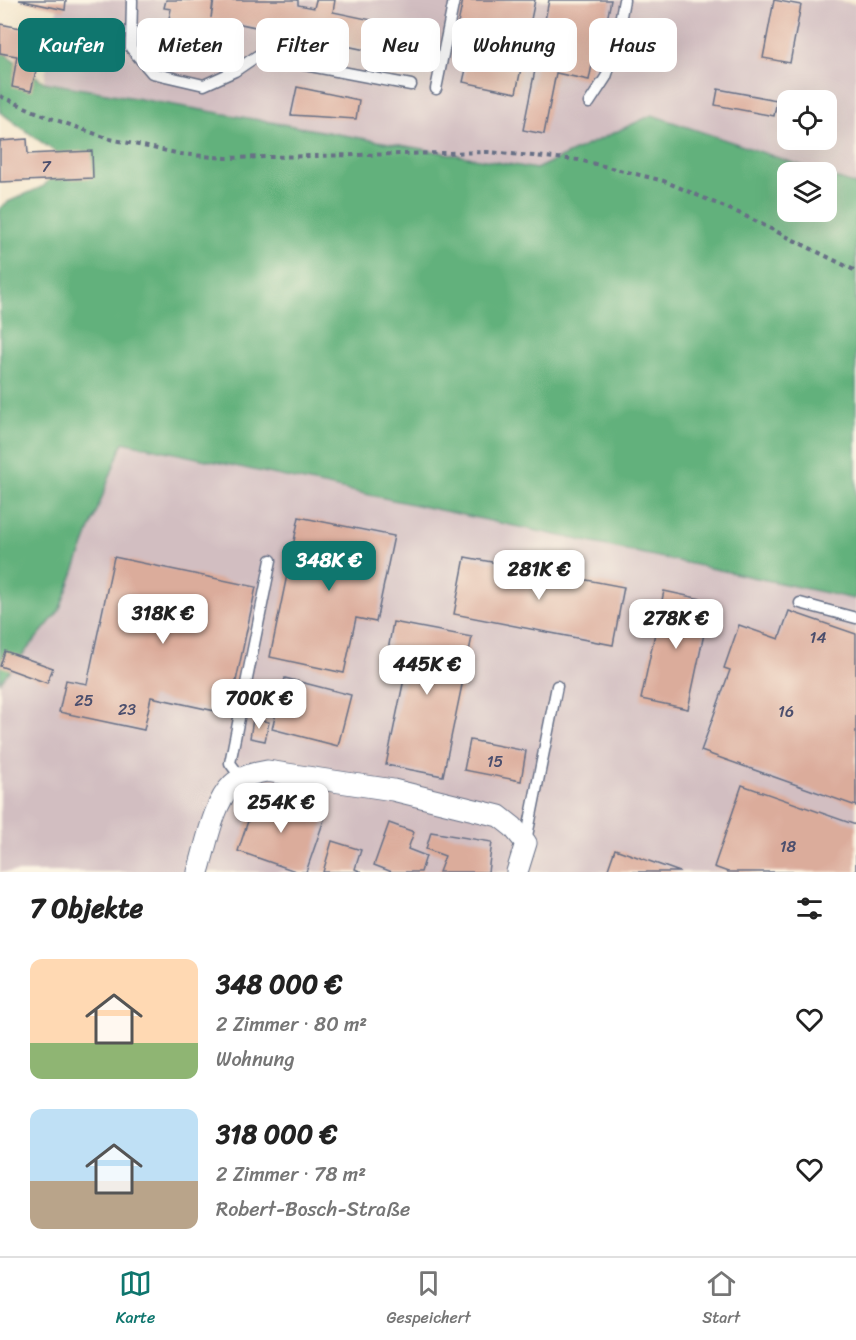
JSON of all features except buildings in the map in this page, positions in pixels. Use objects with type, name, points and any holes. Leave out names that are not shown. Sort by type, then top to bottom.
[{"type":"street","points":[[198,872],[220,801],[233,784],[252,773],[267,771],[393,790],[499,816],[513,826],[526,843],[517,872]]},
{"type":"lane","points":[[132,0],[131,48],[152,73],[204,85],[235,71],[257,56],[411,84]]},
{"type":"lane","points":[[436,89],[454,0]]},
{"type":"lane","points":[[589,103],[606,77],[614,53],[624,0]]},
{"type":"lane","points":[[242,779],[230,763],[271,560]]},
{"type":"lane","points":[[800,603],[856,618]]},
{"type":"lane","points":[[526,843],[557,686]]},
{"type":"path","points":[[0,96],[45,116],[110,140],[181,154],[226,158],[488,152],[579,160],[664,182],[741,214],[856,271]]},
{"type":"shaded area","points":[[59,0],[833,0],[856,4],[856,185],[837,178],[837,162],[790,162],[652,116],[536,169],[44,82],[46,72],[125,72],[125,18],[56,18]]},
{"type":"shaded area","points":[[122,442],[854,599],[856,593],[856,872],[0,872],[0,682],[59,611]]},
{"type":"green space","points":[[0,50],[18,63],[18,72],[30,72],[44,82],[536,169],[652,115],[791,162],[777,162],[777,222],[837,222],[837,178],[856,185],[856,593],[854,599],[123,442],[59,611],[0,682],[0,208],[44,186],[65,159],[0,112]]}]
